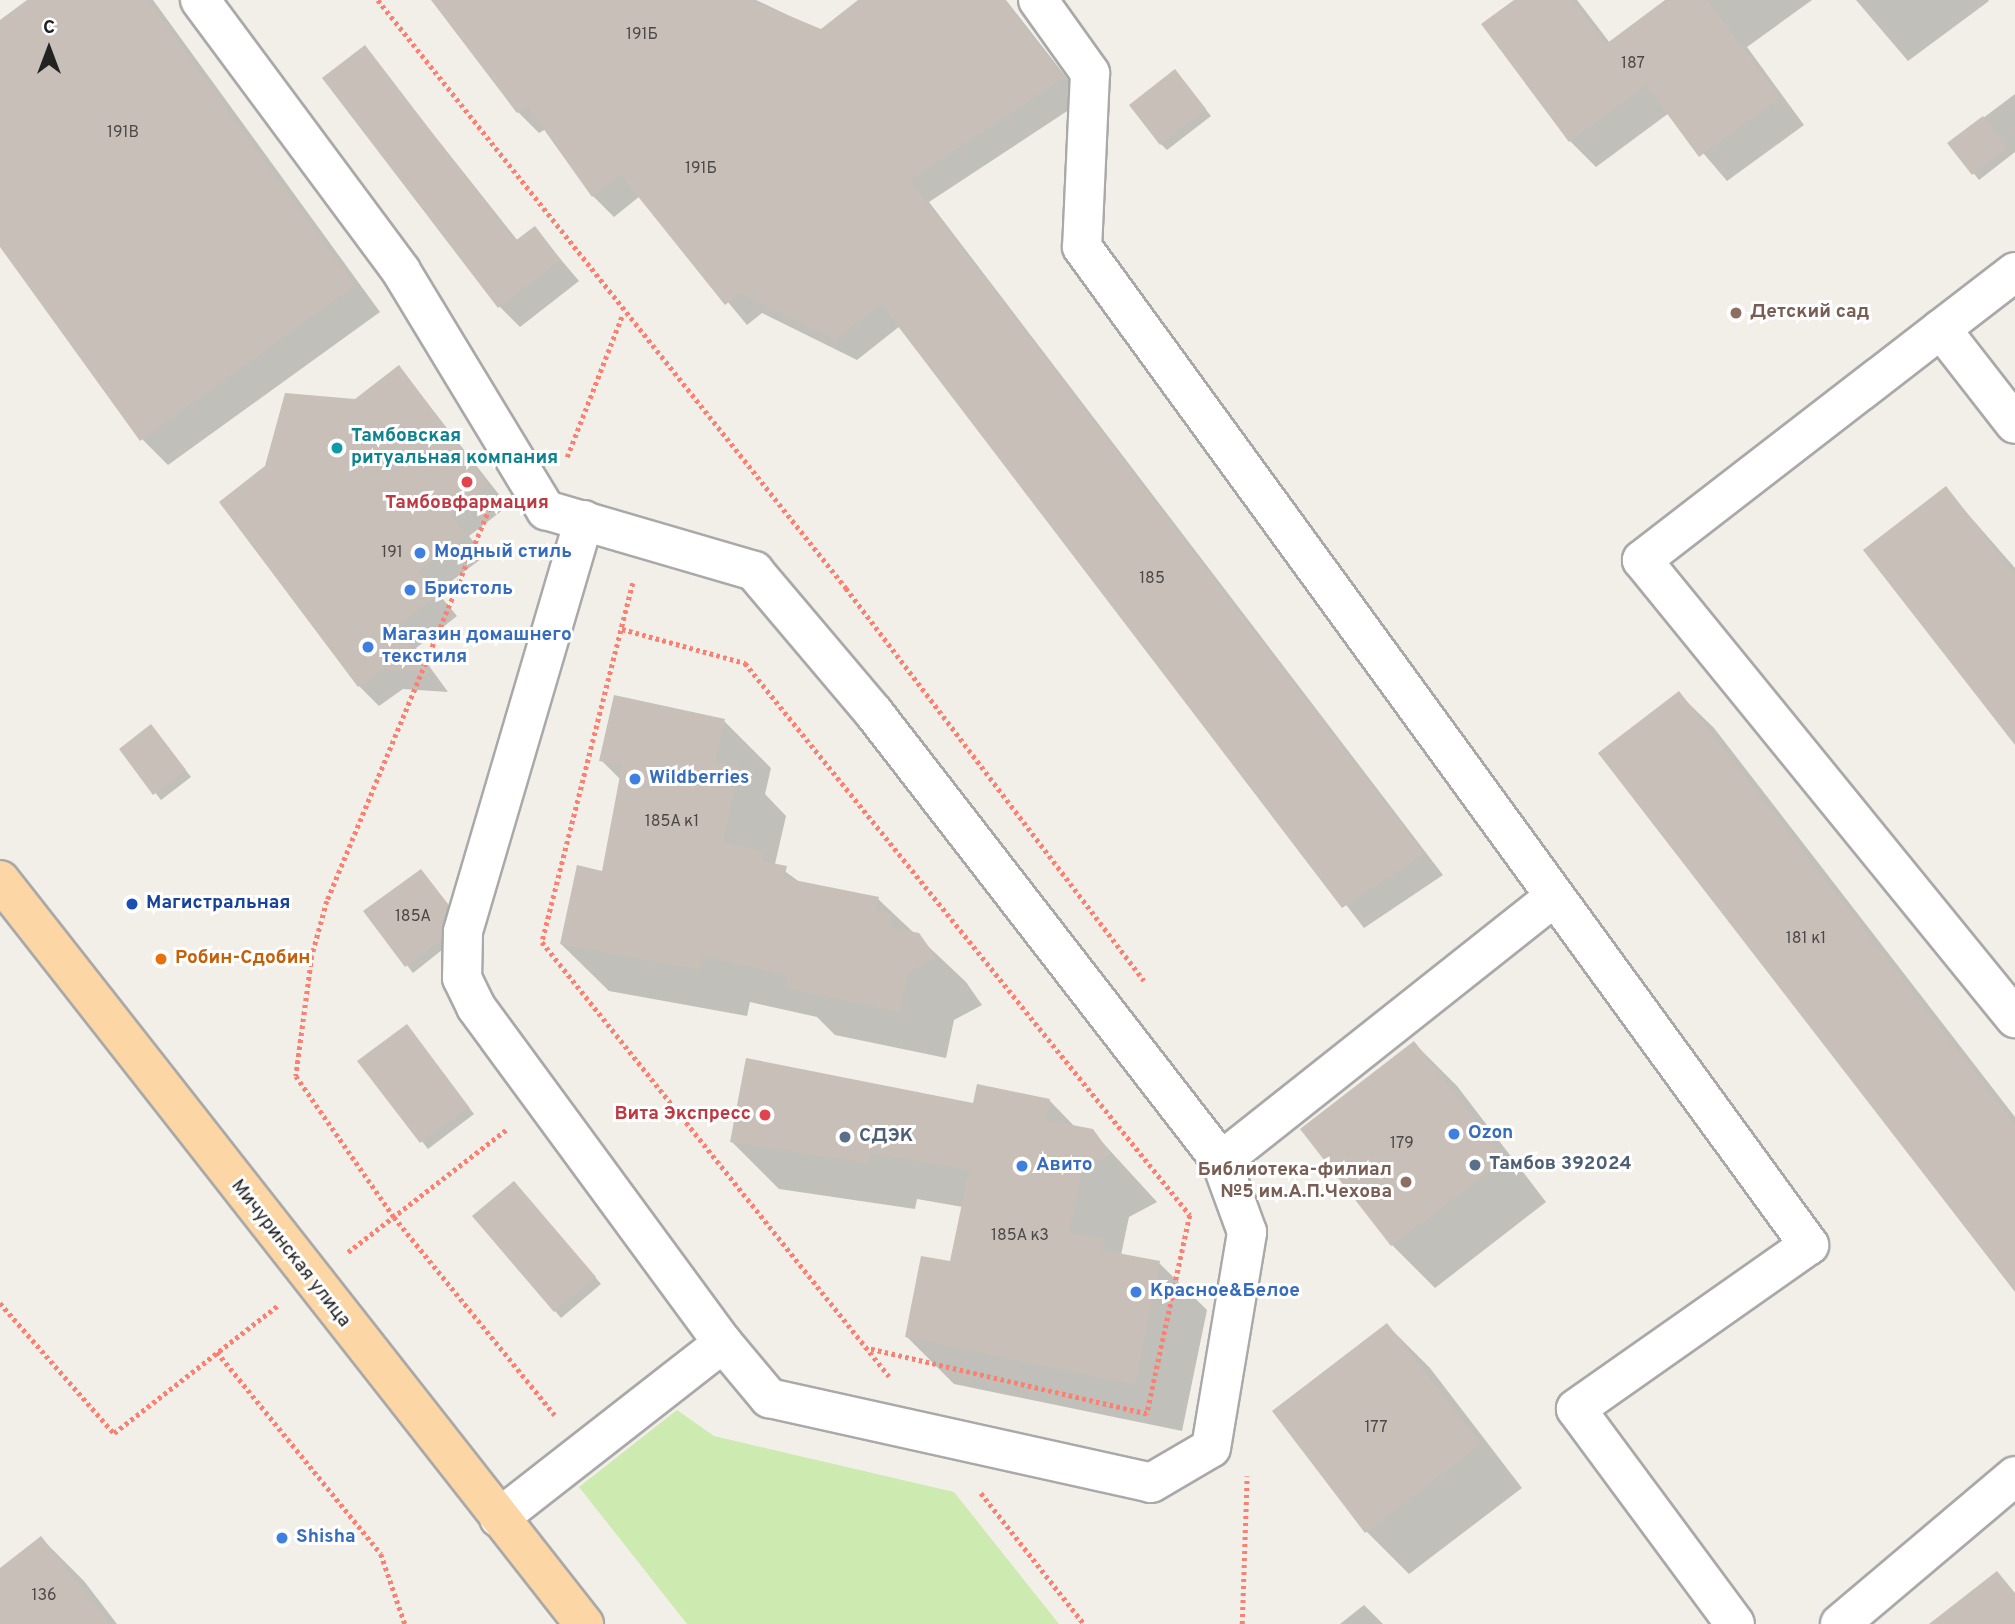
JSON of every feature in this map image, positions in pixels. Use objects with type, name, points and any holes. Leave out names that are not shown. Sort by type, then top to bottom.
[{"type":"main road","name":"Мичуринская улица","points":[[0,880],[310,1280],[584,1624]]},
{"type":"lane","points":[[200,0],[401,271],[546,510],[584,520],[754,571],[874,713],[1221,1161],[1247,1232],[1211,1448],[1151,1483],[769,1398],[723,1343],[467,994],[460,947],[584,520]]},
{"type":"lane","points":[[1038,0],[1090,73],[1082,247],[1452,752],[1552,900],[1809,1245],[1576,1409],[1735,1624]]},
{"type":"lane","points":[[2015,272],[1642,559],[2015,1018]]},
{"type":"lane","points":[[1941,329],[2015,424]]},
{"type":"lane","points":[[1221,1161],[1552,900]]},
{"type":"lane","points":[[499,1518],[586,1453],[723,1343]]},
{"type":"lane","points":[[1840,1624],[2015,1476]]},
{"type":"path","points":[[586,1453],[394,1217],[296,1076],[312,956],[327,901],[493,502],[546,510],[622,315]]},
{"type":"path","points":[[644,539],[542,942],[1084,1624]]},
{"type":"path","points":[[622,629],[745,663],[1190,1215],[1147,1414],[866,1348]]},
{"type":"path","points":[[0,1303],[114,1433],[544,1101]]},
{"type":"path","points":[[217,1352],[381,1554],[405,1624]]},
{"type":"green space","points":[[677,1410],[714,1436],[954,1492],[1059,1624],[687,1624],[579,1487]]},
{"type":"building","points":[[27,0],[148,0],[355,285],[140,441],[0,247],[0,20]]},
{"type":"building","points":[[431,0],[751,0],[821,29],[858,0],[1004,0],[1064,78],[910,180],[1424,854],[1342,908],[881,304],[835,340],[740,293],[725,305],[620,174],[592,197],[528,107],[517,113]]},
{"type":"building","points":[[1514,0],[1573,0],[1606,44],[1665,0],[1707,0],[1780,98],[1699,157],[1646,85],[1569,142],[1481,24]]},
{"type":"building","points":[[365,45],[515,241],[535,226],[561,260],[498,308],[322,78]]},
{"type":"building","points":[[1175,69],[1206,109],[1160,145],[1129,105]]},
{"type":"building","points":[[1983,116],[2007,147],[1972,175],[1947,143]]},
{"type":"building","points":[[399,365],[489,485],[450,515],[466,535],[418,571],[438,595],[397,627],[431,673],[383,669],[358,687],[219,502],[265,466],[285,393],[355,399]]},
{"type":"building","points":[[1946,486],[2015,575],[2015,745],[1863,550]]},
{"type":"building","points":[[1679,691],[2015,1124],[2015,1292],[1598,753]]},
{"type":"building","points":[[614,695],[725,719],[715,761],[740,767],[723,842],[764,851],[762,861],[787,866],[784,878],[879,897],[876,910],[892,914],[890,927],[919,933],[936,957],[908,973],[899,1012],[786,988],[788,975],[703,956],[700,970],[560,944],[577,865],[602,871],[622,765],[599,761]]},
{"type":"building","points":[[151,724],[186,770],[153,795],[119,749]]},
{"type":"building","points":[[421,869],[448,904],[441,940],[405,967],[363,911]]},
{"type":"building","points":[[407,1024],[469,1107],[420,1143],[357,1061]]},
{"type":"building","points":[[1414,1041],[1505,1159],[1391,1246],[1300,1129]]},
{"type":"building","points":[[746,1058],[973,1103],[977,1084],[1050,1099],[1046,1120],[1093,1129],[1111,1154],[1082,1170],[1069,1233],[1105,1239],[1102,1250],[1160,1261],[1135,1385],[905,1337],[921,1256],[950,1261],[969,1170],[870,1153],[868,1163],[730,1142]]},
{"type":"building","points":[[514,1181],[596,1277],[554,1312],[472,1216]]},
{"type":"building","points":[[1387,1323],[1481,1444],[1365,1533],[1272,1411]]},
{"type":"building","points":[[41,1536],[110,1624],[0,1624],[0,1568]]},
{"type":"building","points":[[1997,1571],[2015,1593],[2015,1624],[1929,1624]]},
{"type":"place","name":"Детский сад","points":[[1736,313]]},
{"type":"place","name":"Тамбовская ритуальная компания","points":[[337,448]]},
{"type":"place","name":"Тамбовфармация","points":[[467,482]]},
{"type":"place","name":"Модный стиль","points":[[420,553]]},
{"type":"place","name":"Бристоль","points":[[410,590]]},
{"type":"place","name":"Магазин домашнего текстиля","points":[[368,647]]},
{"type":"place","name":"Wildberries","points":[[635,779]]},
{"type":"place","name":"Магистральная","points":[[132,904]]},
{"type":"place","name":"Робин-Сдобин","points":[[161,959]]},
{"type":"place","name":"Вита Экспресс","points":[[765,1115]]},
{"type":"place","name":"Ozon","points":[[1454,1134]]},
{"type":"place","name":"СДЭК","points":[[845,1137]]},
{"type":"place","name":"Тамбов 392024","points":[[1475,1165]]},
{"type":"place","name":"Авито","points":[[1022,1166]]},
{"type":"place","name":"Библиотека-филиал №5 им.А.П.Чехова","points":[[1406,1182]]},
{"type":"place","name":"Красное&Белое","points":[[1136,1292]]},
{"type":"place","name":"Shisha","points":[[282,1538]]}]
